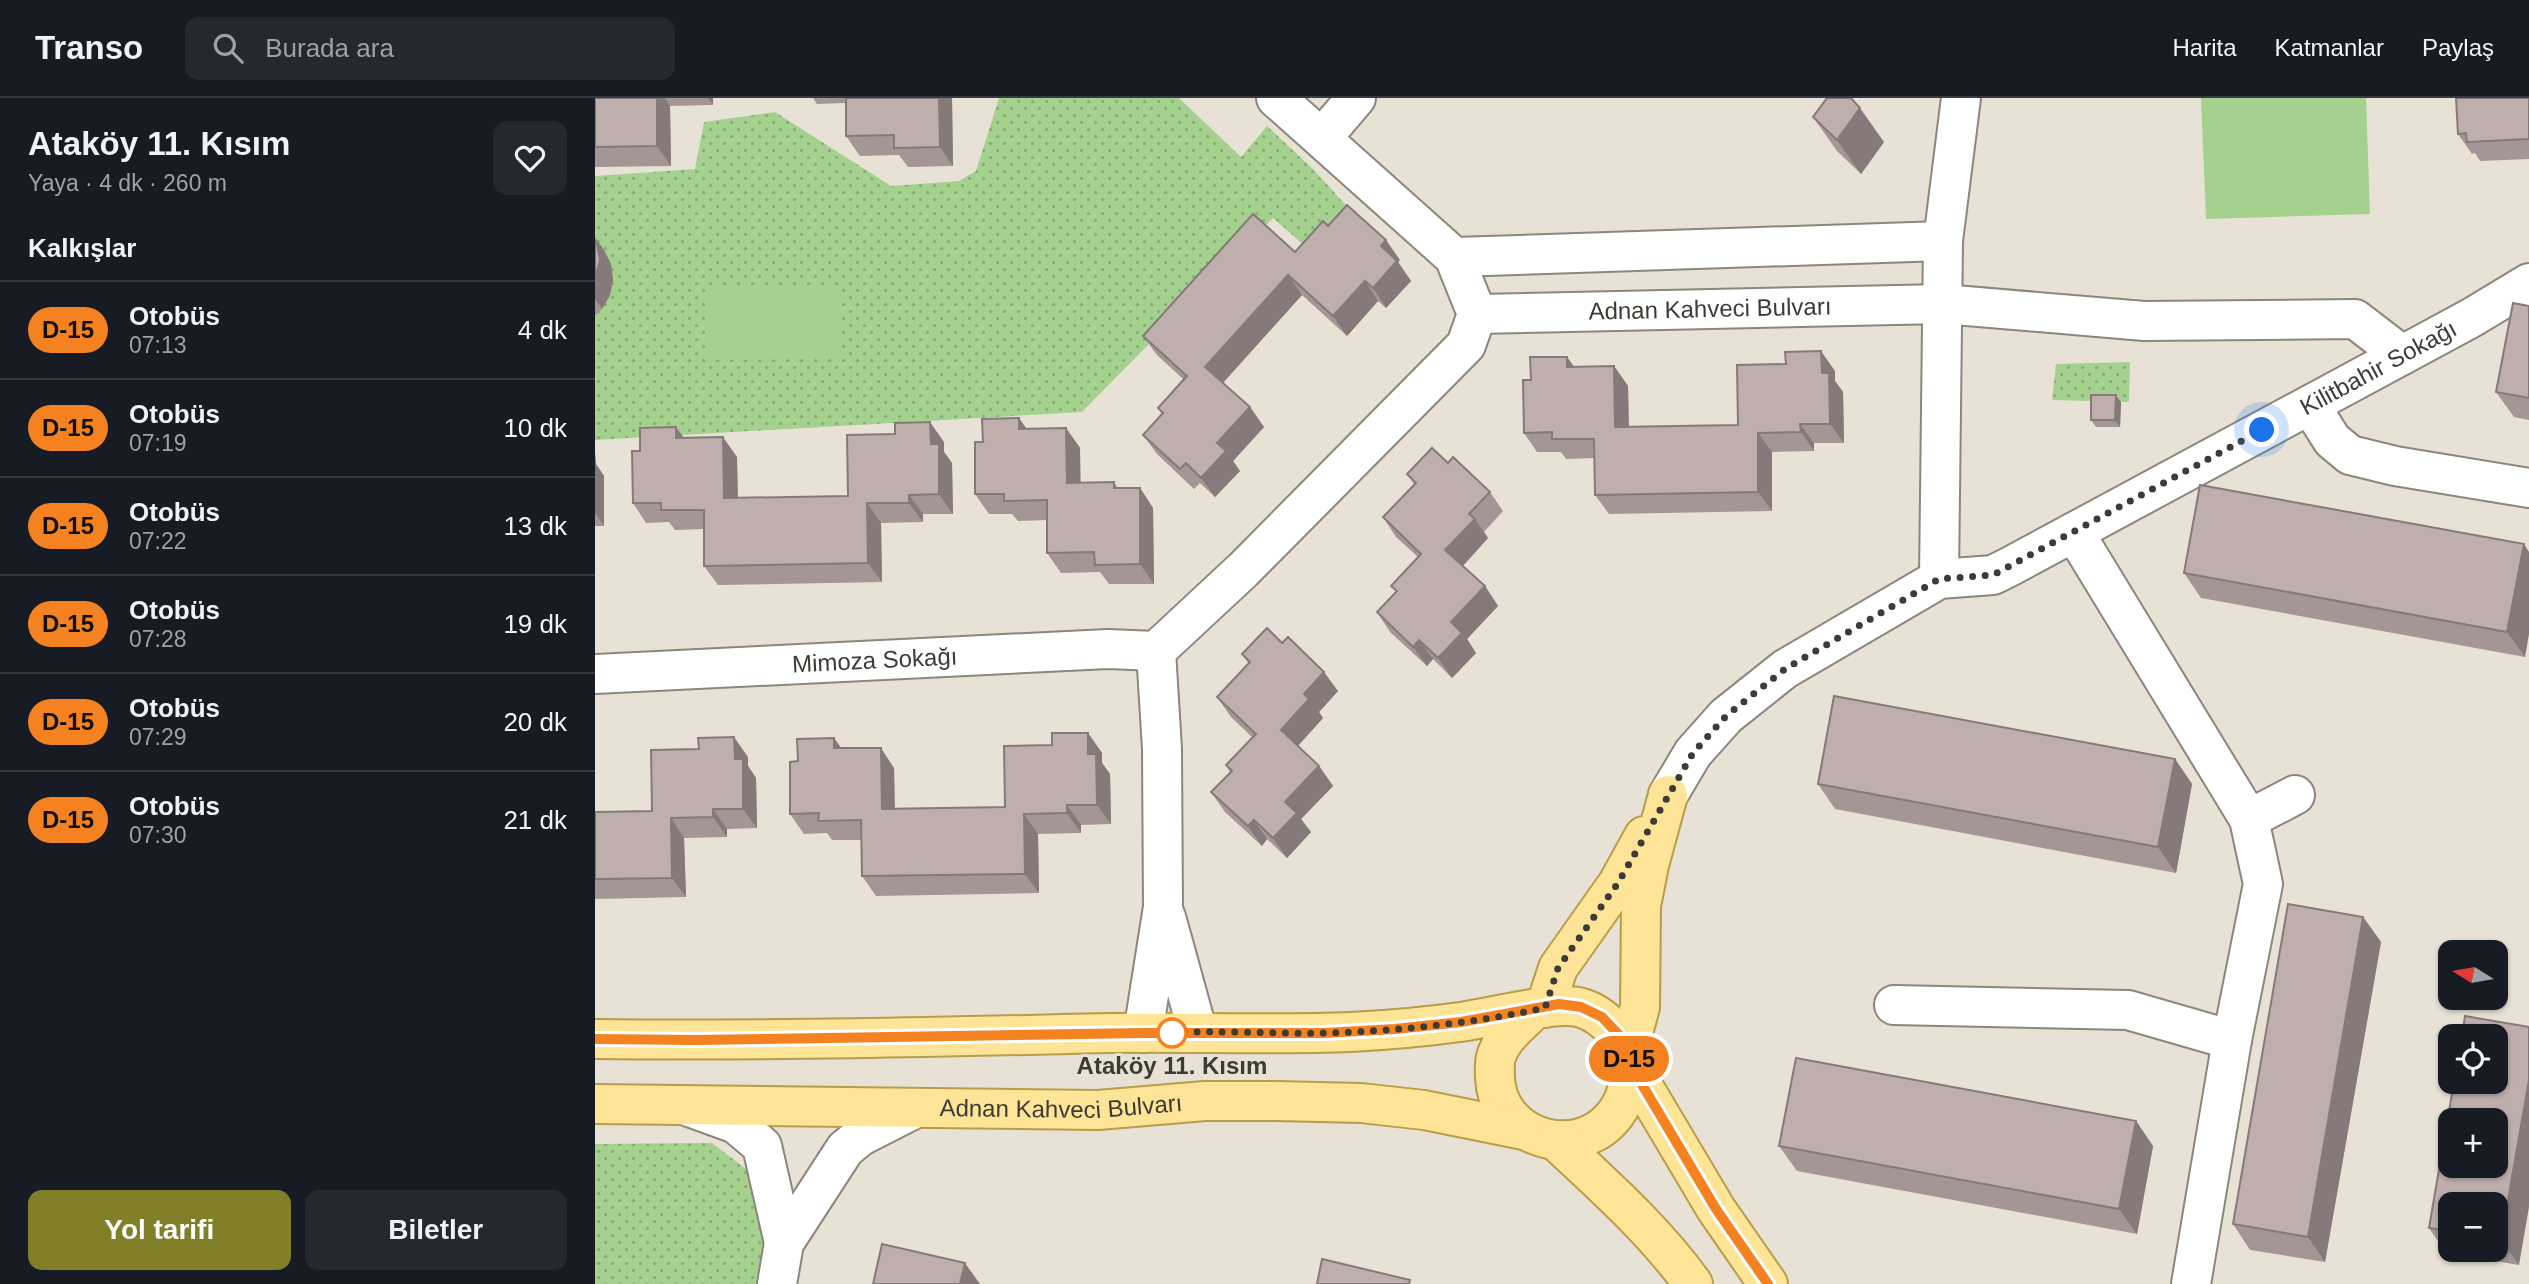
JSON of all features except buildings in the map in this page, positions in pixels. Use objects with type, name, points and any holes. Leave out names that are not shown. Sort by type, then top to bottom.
[{"type":"main road","points":[[1668,795],[1618,883],[1558,968],[1539,1009],[1504,1039],[1494,1061],[1495,1088],[1502,1104],[1615,1197],[1675,1260],[1693,1284]]},
{"type":"main road","points":[[1539,1136],[1577,1140],[1597,1131],[1613,1118],[1625,1099],[1629,1060],[1640,1007],[1641,906],[1668,795]]},
{"type":"main road","points":[[595,1039],[1325,1033],[1461,1022],[1559,1004],[1581,1007],[1602,1017],[1618,1034],[1629,1060],[1716,1209],[1768,1284]]},
{"type":"main road","name":"Adnan Kahveci Bulvarı","points":[[595,1104],[912,1110],[1098,1110],[1205,1101],[1349,1103],[1424,1110],[1539,1136]]},
{"type":"street","points":[[1143,1033],[1163,907],[1162,749],[1156,651],[1243,570],[1466,345],[1477,314],[1454,257],[1276,98]]},
{"type":"street","points":[[1322,138],[1356,98]]},
{"type":"street","points":[[1939,579],[1943,241],[1961,98]]},
{"type":"street","points":[[1454,257],[1943,241]]},
{"type":"street","name":"Kilitbahir Sokağı","points":[[1668,795],[1693,753],[1709,734],[1726,716],[1785,669],[1939,579],[1993,575],[2402,355],[2529,283]]},
{"type":"street","name":"Adnan Kahveci Bulvarı","points":[[1477,314],[1943,304],[2144,321],[2355,319],[2402,355]]},
{"type":"street","points":[[2309,405],[2332,440],[2350,455],[2395,466],[2529,488]]},
{"type":"street","points":[[2074,532],[2249,819],[2263,884],[2232,1040],[2192,1284]]},
{"type":"street","name":"Mimoza Sokağı","points":[[595,674],[1094,650],[1156,651]]},
{"type":"street","points":[[2249,819],[2295,795]]},
{"type":"street","points":[[1163,907],[1198,1033]]},
{"type":"street","points":[[1894,1005],[2128,1010],[2232,1040]]},
{"type":"street","points":[[687,1106],[736,1124],[762,1146],[784,1243],[777,1284]]},
{"type":"street","points":[[784,1243],[845,1149],[861,1136],[912,1110]]},
{"type":"green space","points":[[999,98],[1179,98],[1241,157],[1267,126],[1313,169],[1353,213],[1312,252],[1273,218],[1082,412],[595,440],[595,176],[695,169],[704,122],[775,112],[891,186],[959,181],[976,171]]},
{"type":"green space","points":[[2201,98],[2366,98],[2370,214],[2206,219]]},
{"type":"green space","points":[[838,288],[838,359],[707,360],[707,289]]},
{"type":"green space","points":[[2130,362],[2129,402],[2052,400],[2056,364]]},
{"type":"green space","points":[[712,1143],[746,1169],[771,1243],[762,1284],[595,1284],[595,1144]]},
{"type":"bus line","name":"D-15","points":[[595,1039],[1325,1033],[1461,1022],[1559,1004],[1581,1007],[1602,1017],[1618,1034],[1631,1066],[1716,1209],[1768,1284]]},
{"type":"place","name":"Ataköy 11. Kısım","points":[[1172,1033]]},
{"type":"route","points":[[1172,1033],[1325,1033],[1395,1029],[1461,1022],[1545,1008],[1558,968],[1618,883],[1693,753],[1726,716],[1785,669],[1939,579],[1993,575],[2262,430]]}]
